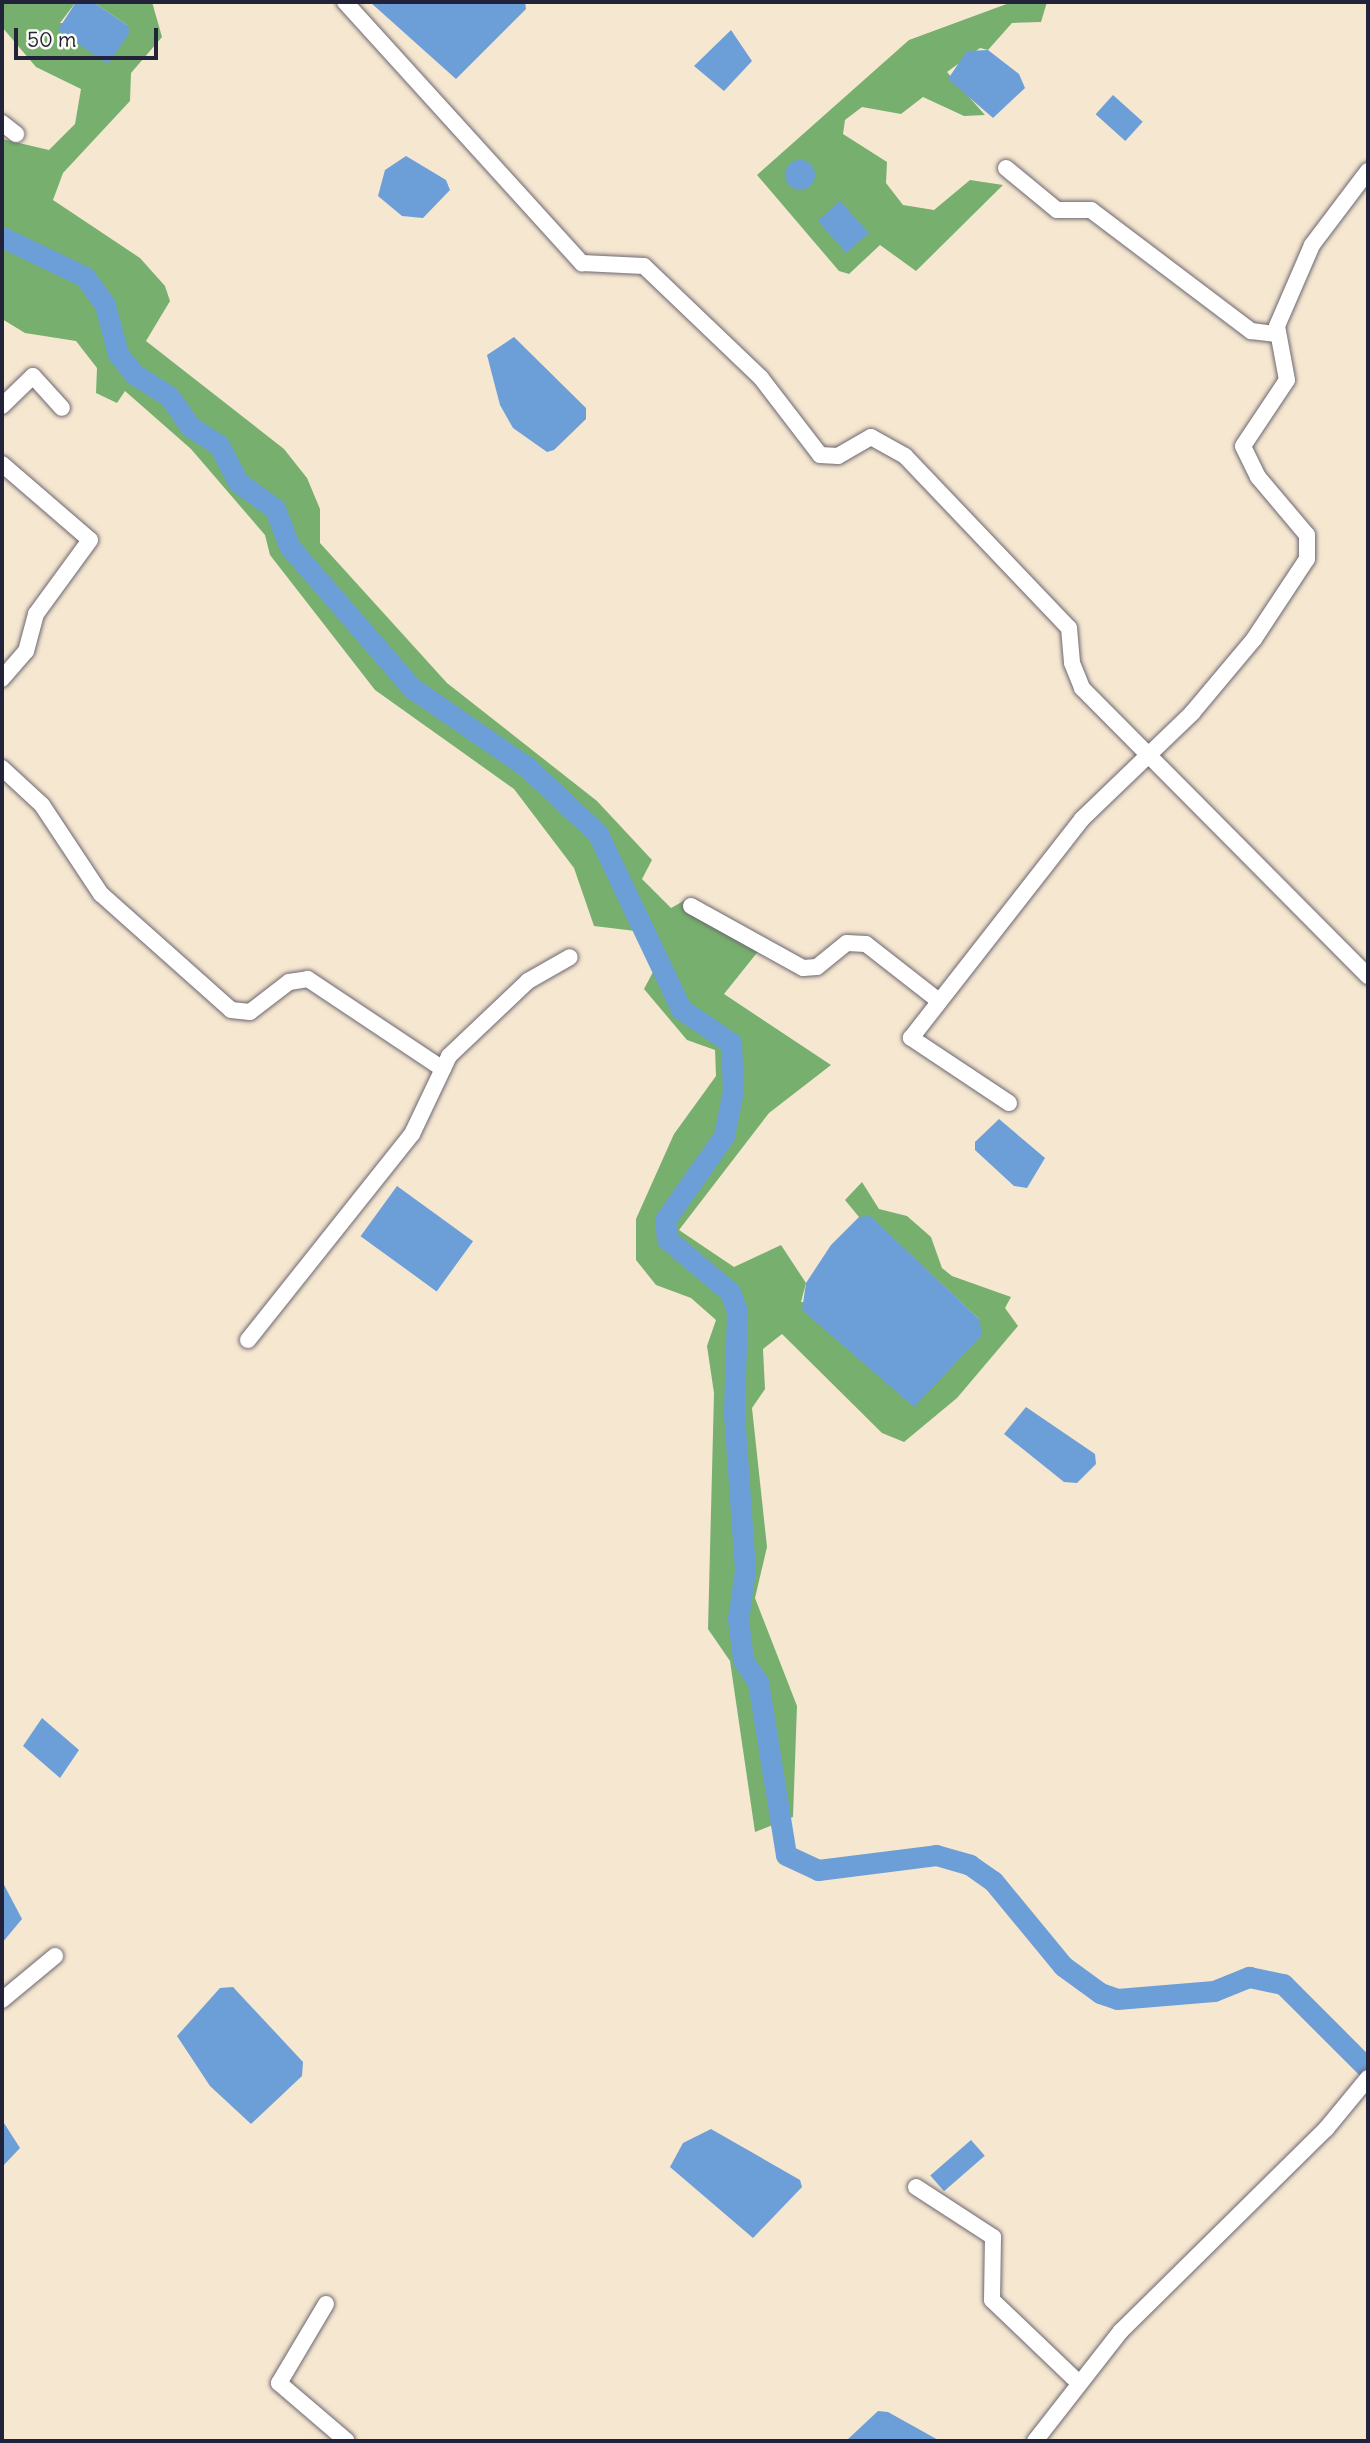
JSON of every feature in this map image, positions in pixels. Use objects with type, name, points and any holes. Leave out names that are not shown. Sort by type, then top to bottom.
[{"type":"street","points":[[345,2],[582,263],[644,266],[713,327],[820,455],[838,456],[871,437],[905,456],[1069,628],[1072,663],[1082,688],[1149,753],[1210,822],[1326,928],[1368,976]]},
{"type":"street","points":[[2,123],[16,134]]},
{"type":"street","points":[[1006,168],[1057,210],[1091,210],[1251,331],[1277,334]]},
{"type":"street","points":[[1009,1103],[911,1038],[1065,840],[1254,639],[1307,559],[1307,535],[1245,457],[1248,431],[1287,380],[1277,334],[1318,231],[1368,171]]},
{"type":"street","points":[[2,406],[33,376],[62,408]]},
{"type":"street","points":[[2,464],[90,540],[36,614],[26,651],[2,679]]},
{"type":"street","points":[[2,768],[42,805],[101,894],[231,1010],[250,1012],[289,982],[308,979],[443,1069]]},
{"type":"street","points":[[691,906],[803,968],[817,967],[847,943],[866,944],[939,1001]]},
{"type":"street","points":[[248,1340],[412,1134],[443,1069],[509,997],[570,957]]},
{"type":"street","points":[[2,2000],[55,1956]]},
{"type":"street","points":[[1035,2441],[1079,2383],[1363,2083]]},
{"type":"street","points":[[916,2187],[993,2237],[992,2300],[1079,2383]]},
{"type":"street","points":[[327,2304],[279,2383],[347,2441]]},
{"type":"green space","points":[[2,2],[76,2],[60,23],[127,25],[93,2],[152,2],[162,37],[131,73],[130,101],[63,173],[53,200],[140,258],[165,286],[170,301],[146,341],[284,449],[307,478],[320,509],[320,543],[447,683],[597,801],[652,860],[642,879],[671,908],[689,898],[760,949],[724,994],[831,1065],[769,1113],[679,1230],[734,1267],[781,1245],[806,1283],[801,1302],[979,1319],[870,1217],[859,1217],[845,1200],[862,1182],[879,1209],[907,1216],[931,1237],[942,1268],[952,1276],[1011,1297],[1005,1308],[1018,1326],[957,1398],[904,1442],[882,1433],[782,1334],[763,1349],[765,1389],[752,1408],[767,1547],[755,1598],[797,1706],[793,1817],[755,1832],[730,1661],[708,1629],[714,1393],[707,1346],[716,1320],[691,1298],[656,1285],[636,1260],[636,1219],[674,1134],[716,1076],[715,1050],[687,1040],[644,989],[663,953],[652,933],[594,926],[574,868],[514,789],[375,690],[270,555],[265,535],[191,449],[125,391],[117,403],[96,393],[97,368],[76,341],[25,333],[2,319],[2,139],[49,150],[75,124],[81,89],[36,67],[2,27]]},
{"type":"green space","points":[[1012,2],[1047,2],[1041,22],[1012,23],[988,50],[980,48],[947,72],[985,115],[964,116],[923,97],[901,114],[862,107],[845,120],[843,134],[887,162],[886,183],[903,205],[934,210],[970,180],[1003,185],[916,271],[880,245],[849,274],[839,271],[757,175],[909,40]]},
{"type":"water","points":[[76,2],[93,2],[127,25],[130,32],[108,64],[58,30]]},
{"type":"water","points":[[370,2],[525,2],[526,9],[456,79]]},
{"type":"water","points":[[731,30],[752,61],[724,91],[694,66]]},
{"type":"water","points":[[988,50],[1019,74],[1025,88],[993,118],[948,79],[967,51]]},
{"type":"water","points":[[1113,95],[1143,122],[1125,141],[1096,114]]},
{"type":"water","points":[[406,156],[446,180],[450,190],[423,218],[402,216],[378,196],[385,170]]},
{"type":"water","points":[[800,160],[811,164],[815,175],[811,186],[800,190],[789,186],[785,175],[789,164]]},
{"type":"water","points":[[840,201],[869,233],[846,253],[818,221]]},
{"type":"water","points":[[514,337],[586,408],[586,419],[554,450],[547,452],[513,428],[500,405],[487,355]]},
{"type":"water","points":[[999,1119],[1045,1158],[1027,1188],[1014,1186],[975,1150],[975,1142]]},
{"type":"water","points":[[397,1186],[473,1241],[437,1291],[361,1236]]},
{"type":"water","points":[[870,1216],[979,1319],[982,1335],[914,1407],[802,1310],[806,1283],[831,1245],[859,1217]]},
{"type":"water","points":[[1026,1407],[1095,1454],[1096,1464],[1077,1483],[1064,1482],[1004,1434]]},
{"type":"water","points":[[42,1718],[79,1750],[60,1778],[23,1746]]},
{"type":"water","points":[[2,1881],[22,1919],[2,1943]]},
{"type":"water","points":[[233,1987],[303,2062],[302,2076],[251,2124],[210,2086],[177,2036],[220,1988]]},
{"type":"water","points":[[2,2120],[20,2148],[2,2167]]},
{"type":"water","points":[[711,2129],[800,2180],[802,2187],[753,2238],[670,2167],[683,2143]]},
{"type":"water","points":[[971,2140],[985,2156],[944,2191],[930,2175]]},
{"type":"water","points":[[878,2411],[888,2412],[940,2441],[846,2441]]},
{"type":"waterway","points":[[2,237],[85,277],[105,305],[118,354],[134,374],[169,396],[191,427],[219,445],[238,482],[275,509],[289,546],[412,688],[527,767],[598,834],[681,1009],[731,1043],[733,1090],[724,1136],[665,1220],[667,1239],[730,1292],[737,1311],[734,1413],[745,1570],[738,1619],[743,1660],[758,1682],[786,1855],[818,1870],[936,1855],[970,1865],[993,1881],[1063,1966],[1100,1993],[1117,1999],[1214,1991],[1249,1977],[1283,1984],[1368,2069]]}]
